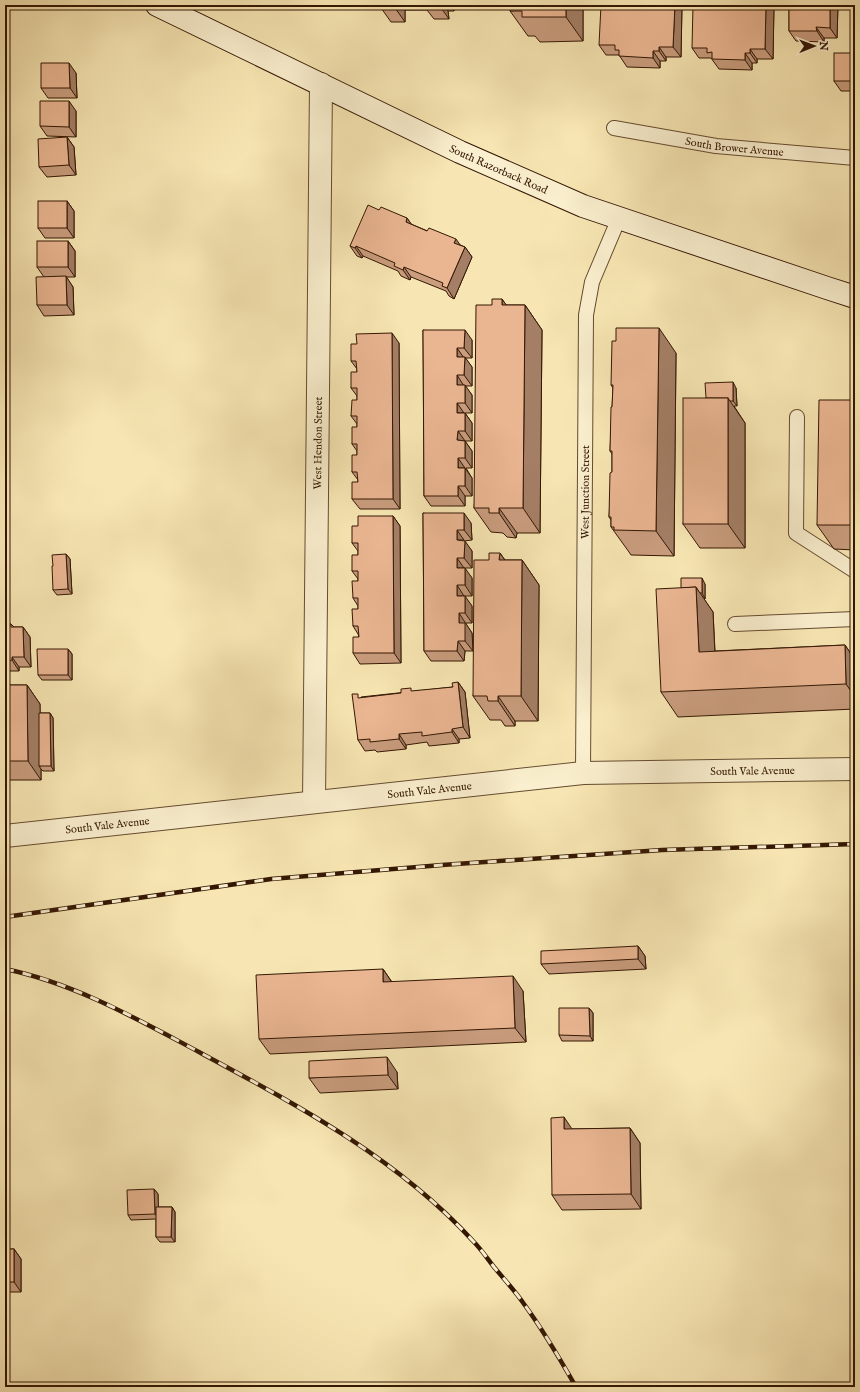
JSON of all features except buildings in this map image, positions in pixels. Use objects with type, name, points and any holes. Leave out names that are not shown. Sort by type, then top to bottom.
[{"type":"street","name":"South Razorback Road","points":[[157,5],[460,152],[583,206],[827,288],[855,296]]},
{"type":"street","name":"West Hendon Street","points":[[314,802],[321,84]]},
{"type":"street","name":"South Vale Avenue","points":[[5,836],[583,773],[855,769]]},
{"type":"lane","name":"South Brower Avenue","points":[[614,128],[716,146],[855,158]]},
{"type":"lane","name":"West Junction Street","points":[[583,773],[586,315],[592,282],[619,218]]},
{"type":"lane","points":[[797,417],[796,533],[855,571]]},
{"type":"lane","points":[[735,624],[855,619]]},
{"type":"railway","points":[[5,917],[271,879],[442,865],[662,850],[855,844]]},
{"type":"railway","points":[[5,969],[56,983],[105,1003],[129,1015],[309,1113],[379,1159],[412,1184],[443,1211],[479,1247],[517,1294],[531,1314],[576,1387]]}]
